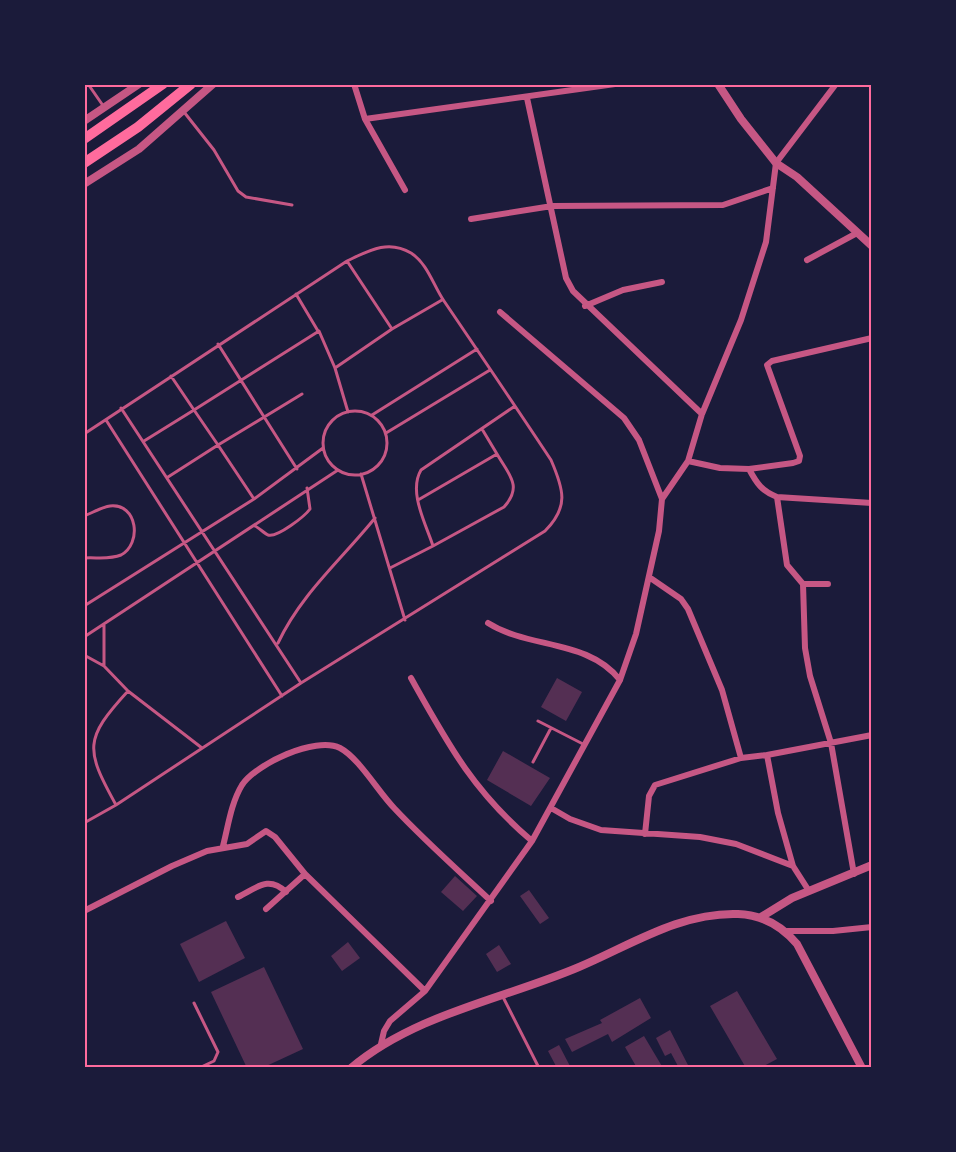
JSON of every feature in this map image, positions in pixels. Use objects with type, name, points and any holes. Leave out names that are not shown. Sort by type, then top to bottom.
[{"type":"highway","points":[[84,139],[163,84]]},
{"type":"highway","points":[[84,163],[138,127],[191,84]]},
{"type":"street","points":[[84,121],[139,84]]},
{"type":"street","points":[[84,184],[139,148],[213,84]]},
{"type":"street","points":[[354,84],[365,119],[405,190]]},
{"type":"street","points":[[365,119],[615,84]]},
{"type":"street","points":[[718,84],[741,119],[776,163],[797,177],[872,246]]},
{"type":"street","points":[[381,1044],[384,1031],[390,1022],[425,991],[532,841],[620,680],[636,634],[649,577],[662,499],[688,461],[702,414],[741,320],[766,242],[776,163],[836,84]]},
{"type":"street","points":[[527,98],[566,278],[585,306],[702,414]]},
{"type":"street","points":[[471,219],[552,206],[723,205],[773,188]]},
{"type":"street","points":[[807,260],[857,233]]},
{"type":"street","points":[[585,306],[623,290],[662,282]]},
{"type":"street","points":[[500,312],[624,418],[639,440],[662,499]]},
{"type":"street","points":[[688,461],[720,468],[749,469],[799,461],[800,456],[767,365],[772,361],[872,338]]},
{"type":"street","points":[[749,469],[764,492],[777,497],[872,503]]},
{"type":"street","points":[[777,497],[788,565],[803,584],[805,648],[810,676],[831,743],[854,874]]},
{"type":"street","points":[[649,577],[681,599],[688,609],[722,690],[741,758]]},
{"type":"street","points":[[803,584],[828,584]]},
{"type":"street","points":[[488,623],[520,638],[557,645],[597,659],[610,667],[620,680]]},
{"type":"street","points":[[411,678],[471,780],[501,815],[532,841]]},
{"type":"street","points":[[645,834],[649,796],[655,785],[741,758],[872,735]]},
{"type":"street","points":[[223,846],[234,803],[251,774],[293,752],[329,745],[349,755],[394,809],[491,901]]},
{"type":"street","points":[[767,755],[778,813],[793,866],[809,891]]},
{"type":"street","points":[[551,808],[585,826],[622,834],[718,839],[793,866]]},
{"type":"street","points":[[84,911],[172,866],[223,846],[247,844],[266,831],[271,832],[305,874],[425,991]]},
{"type":"street","points":[[760,917],[774,907],[872,865]]},
{"type":"street","points":[[266,909],[305,874]]},
{"type":"street","points":[[238,897],[268,882],[278,885],[286,892]]},
{"type":"street","points":[[351,1068],[381,1044],[444,1016],[579,967],[672,924],[738,914],[760,917],[787,932],[797,944],[862,1068]]},
{"type":"street","points":[[787,932],[872,927]]},
{"type":"lane","points":[[88,84],[105,108]]},
{"type":"lane","points":[[183,110],[214,150],[238,190],[246,196],[292,205]]},
{"type":"lane","points":[[84,434],[347,261],[376,246],[396,246],[411,253],[424,265],[443,299],[551,460],[561,482],[562,501],[558,518],[545,531],[301,683],[116,805],[84,823]]},
{"type":"lane","points":[[347,261],[392,329]]},
{"type":"lane","points":[[296,294],[319,331],[336,368],[348,412]]},
{"type":"lane","points":[[336,368],[392,329],[443,299]]},
{"type":"lane","points":[[144,441],[319,331]]},
{"type":"lane","points":[[218,344],[297,469]]},
{"type":"lane","points":[[372,415],[477,349]]},
{"type":"lane","points":[[386,433],[490,370]]},
{"type":"lane","points":[[171,375],[254,498]]},
{"type":"lane","points":[[168,477],[302,394]]},
{"type":"lane","points":[[433,546],[418,500],[415,479],[421,470],[515,406]]},
{"type":"lane","points":[[121,408],[278,643],[301,683]]},
{"type":"lane","points":[[360,411],[372,415],[386,433],[387,444],[380,464],[361,474],[349,474],[338,470],[328,460],[323,448],[328,425],[337,416],[348,412],[360,411]]},
{"type":"lane","points":[[106,420],[282,696]]},
{"type":"lane","points":[[390,568],[504,507],[512,498],[515,491],[513,482],[482,429]]},
{"type":"lane","points":[[84,606],[254,498],[323,448]]},
{"type":"lane","points":[[418,500],[497,454]]},
{"type":"lane","points":[[84,637],[216,549],[255,526],[307,488],[338,470]]},
{"type":"lane","points":[[361,474],[405,620]]},
{"type":"lane","points":[[255,526],[267,535],[274,535],[305,516],[310,509],[307,488]]},
{"type":"lane","points":[[84,516],[111,506],[128,510],[133,516],[134,527],[129,548],[123,554],[112,558],[84,558]]},
{"type":"lane","points":[[278,643],[291,615],[311,589],[375,518]]},
{"type":"lane","points":[[104,625],[104,666]]},
{"type":"lane","points":[[84,655],[104,666],[128,691],[202,748]]},
{"type":"lane","points":[[116,805],[96,770],[92,754],[94,737],[107,714],[128,691]]},
{"type":"lane","points":[[538,721],[585,745]]},
{"type":"lane","points":[[533,762],[551,728]]},
{"type":"lane","points":[[502,995],[539,1068]]},
{"type":"lane","points":[[194,1003],[218,1052],[214,1061],[200,1068]]},
{"type":"building","points":[[557,678],[582,692],[566,721],[541,707]]},
{"type":"building","points":[[503,751],[550,778],[531,806],[487,780]]},
{"type":"building","points":[[455,876],[477,896],[463,911],[441,892]]},
{"type":"building","points":[[529,890],[549,918],[540,924],[520,896]]},
{"type":"building","points":[[226,921],[245,958],[199,982],[180,944]]},
{"type":"building","points":[[348,942],[360,958],[342,971],[331,956]]},
{"type":"building","points":[[499,945],[511,964],[497,972],[486,954]]},
{"type":"building","points":[[264,967],[303,1049],[262,1068],[247,1068],[211,992]]},
{"type":"building","points":[[737,991],[777,1059],[760,1068],[746,1068],[710,1006]]},
{"type":"building","points":[[640,998],[651,1018],[612,1042],[608,1034],[572,1052],[565,1039],[602,1023],[600,1020]]},
{"type":"building","points":[[670,1030],[689,1067],[687,1068],[679,1068],[671,1053],[665,1056],[656,1038]]},
{"type":"building","points":[[644,1036],[663,1068],[637,1068],[625,1047]]},
{"type":"building","points":[[559,1045],[571,1068],[557,1068],[548,1051]]}]
